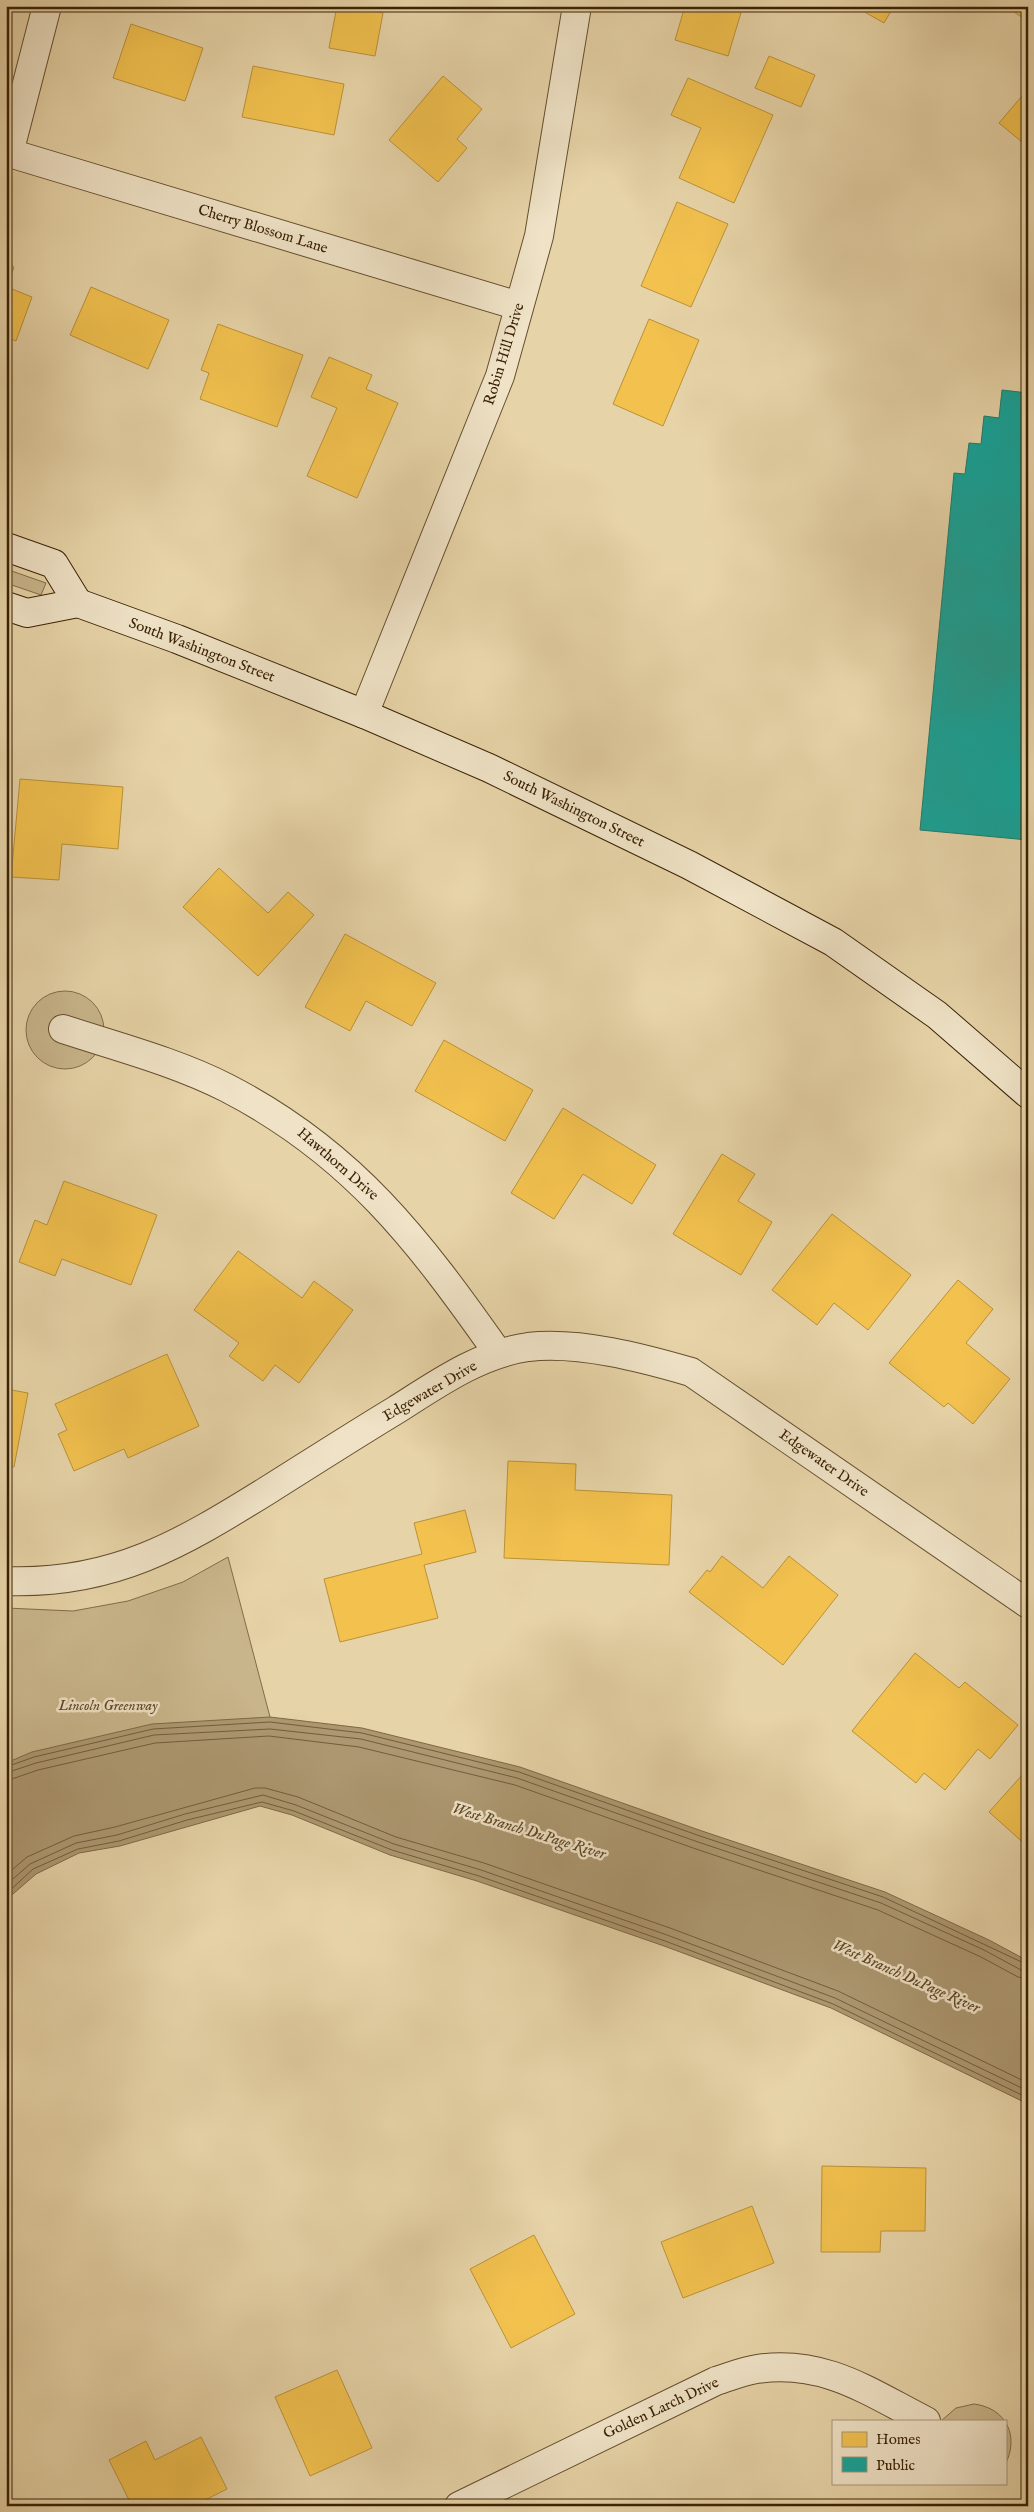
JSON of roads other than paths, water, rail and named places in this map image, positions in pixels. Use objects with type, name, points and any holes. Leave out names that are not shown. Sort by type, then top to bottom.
[{"type":"street","points":[[8,153],[47,6]]},
{"type":"street","name":"Robin Hill Drive","points":[[364,714],[500,376],[538,236],[576,6]]},
{"type":"street","name":"Cherry Blossom Lane","points":[[8,153],[519,306]]},
{"type":"street","points":[[6,547],[54,564],[78,603],[27,613],[6,606]]},
{"type":"street","name":"South Washington Street","points":[[78,603],[177,639],[364,714],[489,768],[689,865],[833,942],[937,1015],[1028,1094]]},
{"type":"street","name":"Hawthorn Drive","points":[[63,1029],[187,1071],[227,1088],[291,1124],[336,1159],[384,1204],[444,1276],[498,1353]]},
{"type":"street","name":"Edgewater Drive","points":[[6,1581],[72,1578],[102,1573],[149,1557],[198,1533],[446,1378],[498,1353],[529,1347],[601,1351],[649,1360],[691,1372],[1028,1604]]},
{"type":"street","name":"Golden Larch Drive","points":[[459,2506],[716,2381],[756,2369],[794,2367],[818,2370],[838,2376],[924,2420]]},
{"type":"water","name":"West Branch DuPage River","points":[[270,1717],[362,1728],[520,1767],[702,1831],[885,1892],[989,1940],[1028,1961],[1028,2104],[831,2008],[664,1946],[477,1881],[390,1855],[292,1815],[260,1806],[120,1846],[79,1853],[36,1874],[6,1900],[6,1763],[32,1752],[152,1724]]},
{"type":"park label","name":"Lincoln Greenway","points":[[108,1705]]}]
